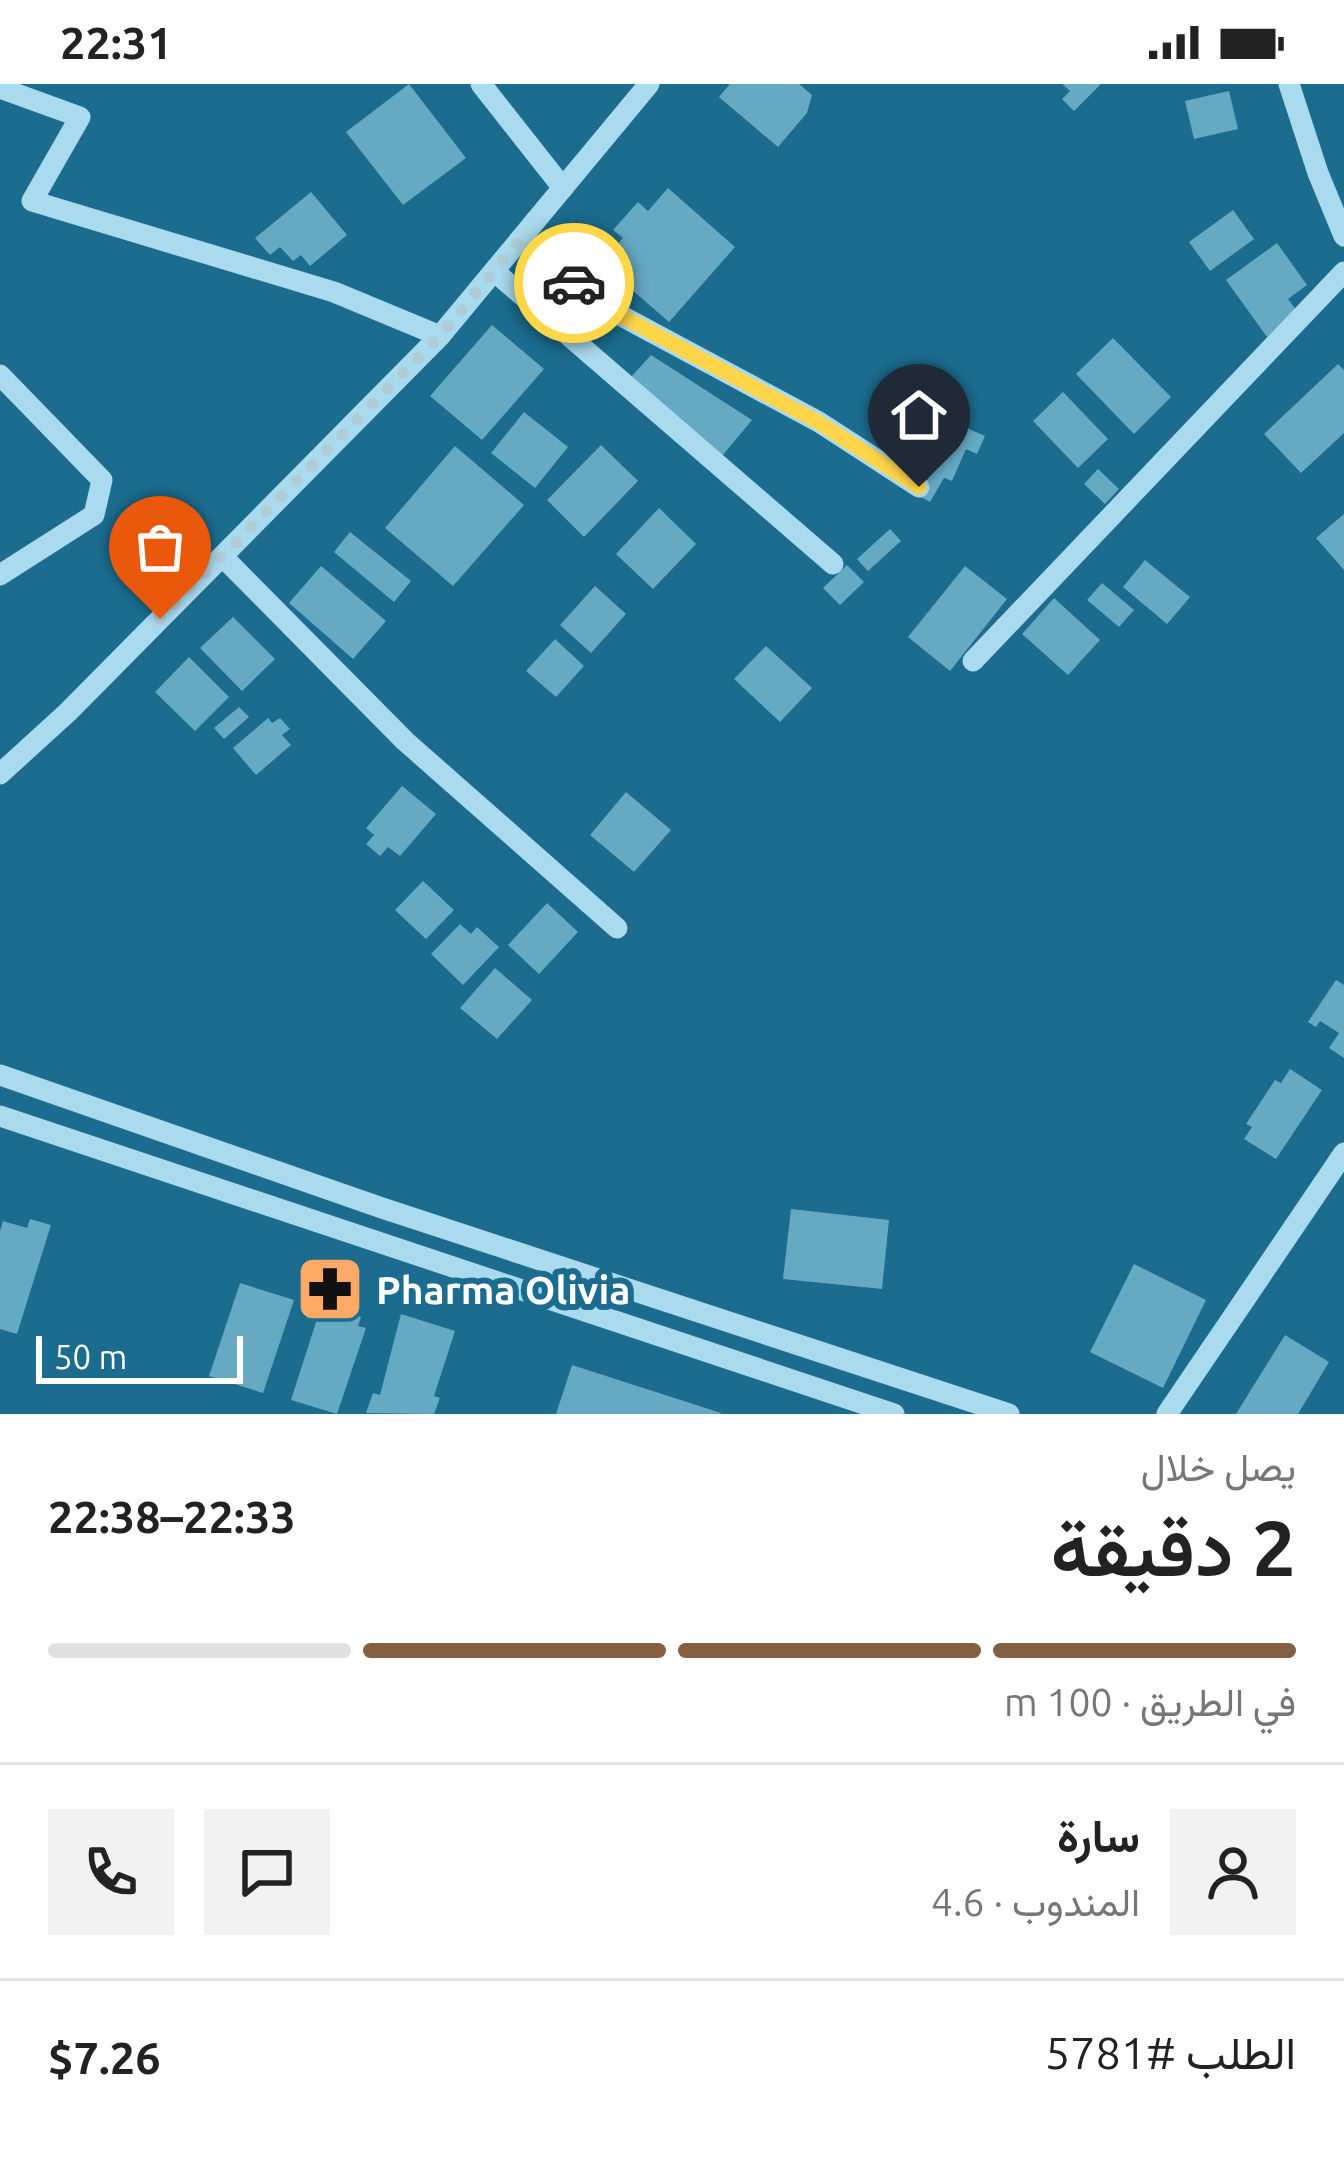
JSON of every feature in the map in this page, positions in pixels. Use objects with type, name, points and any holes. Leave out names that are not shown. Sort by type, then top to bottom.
[{"type":"street","points":[[481,84],[562,188]]},
{"type":"street","points":[[0,774],[440,336],[649,84]]},
{"type":"street","points":[[1289,84],[1344,236]]},
{"type":"street","points":[[0,88],[80,117],[32,201],[334,292],[440,336]]},
{"type":"street","points":[[519,241],[603,306],[818,422],[919,487]]},
{"type":"street","points":[[494,271],[833,564]]},
{"type":"street","points":[[974,661],[1344,272]]},
{"type":"street","points":[[0,375],[102,480],[94,514],[0,575]]},
{"type":"street","points":[[223,557],[405,741],[617,928]]},
{"type":"street","points":[[0,1075],[446,1230],[1009,1414]]},
{"type":"street","points":[[0,1116],[894,1414]]},
{"type":"street","points":[[1167,1414],[1344,1153]]},
{"type":"building","points":[[409,84],[466,158],[403,205],[346,132]]},
{"type":"building","points":[[730,84],[799,84],[812,95],[807,113],[778,147],[719,97]]},
{"type":"building","points":[[1062,84],[1101,84],[1074,111],[1062,99],[1070,91]]},
{"type":"building","points":[[1229,91],[1238,129],[1194,139],[1185,101]]},
{"type":"building","points":[[668,188],[735,247],[669,322],[601,263],[623,238],[613,230],[638,202],[648,211]]},
{"type":"building","points":[[311,192],[347,235],[310,266],[301,255],[293,261],[280,247],[270,255],[255,238]]},
{"type":"building","points":[[1233,210],[1254,239],[1210,271],[1189,242]]},
{"type":"building","points":[[1277,243],[1307,285],[1288,299],[1299,314],[1267,337],[1226,280]]},
{"type":"building","points":[[492,325],[544,369],[482,440],[430,396]]},
{"type":"building","points":[[1113,338],[1171,397],[1134,434],[1076,374]]},
{"type":"building","points":[[651,355],[752,420],[722,456],[631,377]]},
{"type":"building","points":[[1338,364],[1344,370],[1344,433],[1301,473],[1264,434]]},
{"type":"building","points":[[1063,392],[1108,439],[1078,468],[1033,421]]},
{"type":"building","points":[[928,411],[985,436],[977,454],[966,449],[952,481],[944,478],[930,502],[919,496],[932,471],[917,466],[931,434],[920,429]]},
{"type":"building","points":[[524,412],[568,447],[535,488],[491,453]]},
{"type":"building","points":[[601,445],[638,481],[584,537],[547,500]]},
{"type":"building","points":[[455,446],[524,505],[453,586],[385,528]]},
{"type":"building","points":[[1098,469],[1119,489],[1105,504],[1084,484]]},
{"type":"building","points":[[659,508],[696,544],[653,589],[616,554]]},
{"type":"building","points":[[1344,514],[1344,570],[1316,538]]},
{"type":"building","points":[[890,529],[901,541],[868,571],[857,559]]},
{"type":"building","points":[[350,532],[411,581],[394,602],[334,552]]},
{"type":"building","points":[[1145,560],[1190,597],[1167,624],[1123,587]]},
{"type":"building","points":[[847,565],[864,582],[840,605],[823,588]]},
{"type":"building","points":[[321,566],[386,621],[353,659],[289,603]]},
{"type":"building","points":[[965,566],[1007,599],[950,671],[908,637]]},
{"type":"building","points":[[1102,583],[1134,610],[1119,627],[1087,600]]},
{"type":"building","points":[[595,586],[626,614],[591,653],[560,625]]},
{"type":"building","points":[[1054,598],[1100,640],[1068,675],[1022,634]]},
{"type":"building","points":[[233,617],[275,659],[242,691],[200,648]]},
{"type":"building","points":[[555,639],[584,666],[556,697],[526,671]]},
{"type":"building","points":[[766,646],[812,688],[780,722],[734,679]]},
{"type":"building","points":[[189,657],[229,697],[195,731],[155,692]]},
{"type":"building","points":[[239,707],[249,717],[224,739],[214,728]]},
{"type":"building","points":[[268,718],[272,723],[280,718],[290,729],[282,735],[291,745],[256,775],[233,748]]},
{"type":"building","points":[[402,786],[436,814],[400,856],[388,847],[380,856],[366,844],[374,835],[366,828]]},
{"type":"building","points":[[626,792],[671,830],[634,872],[590,835]]},
{"type":"building","points":[[423,881],[454,910],[426,939],[395,910]]},
{"type":"building","points":[[547,903],[578,932],[539,974],[508,945]]},
{"type":"building","points":[[460,924],[471,934],[477,927],[499,947],[463,985],[431,954]]},
{"type":"building","points":[[495,968],[532,1000],[497,1039],[460,1008]]},
{"type":"building","points":[[1336,980],[1344,985],[1344,1058],[1329,1048],[1339,1033],[1320,1021],[1316,1027],[1308,1022]]},
{"type":"building","points":[[1290,1069],[1322,1090],[1276,1159],[1244,1139],[1252,1127],[1246,1124],[1275,1080],[1281,1083]]},
{"type":"building","points":[[791,1209],[889,1220],[882,1289],[783,1279]]},
{"type":"building","points":[[30,1219],[51,1225],[17,1334],[0,1329],[0,1232],[3,1221],[27,1228]]},
{"type":"building","points":[[1134,1264],[1206,1300],[1163,1388],[1090,1352]]},
{"type":"building","points":[[240,1283],[294,1300],[263,1393],[209,1376]]},
{"type":"building","points":[[329,1306],[361,1317],[358,1326],[366,1328],[337,1414],[291,1400],[319,1313],[326,1315]]},
{"type":"building","points":[[401,1314],[455,1331],[434,1396],[440,1398],[434,1414],[366,1413],[373,1393],[380,1395]]},
{"type":"building","points":[[1285,1335],[1329,1362],[1298,1414],[1236,1414]]},
{"type":"building","points":[[572,1365],[721,1413],[556,1414]]},
{"type":"way so far","points":[[160,619],[440,336],[519,241],[574,283]]},
{"type":"place","name":"Pharma Olivia","points":[[330,1289]]},
{"type":"route","points":[[574,283],[603,306],[818,422],[919,487]]}]
